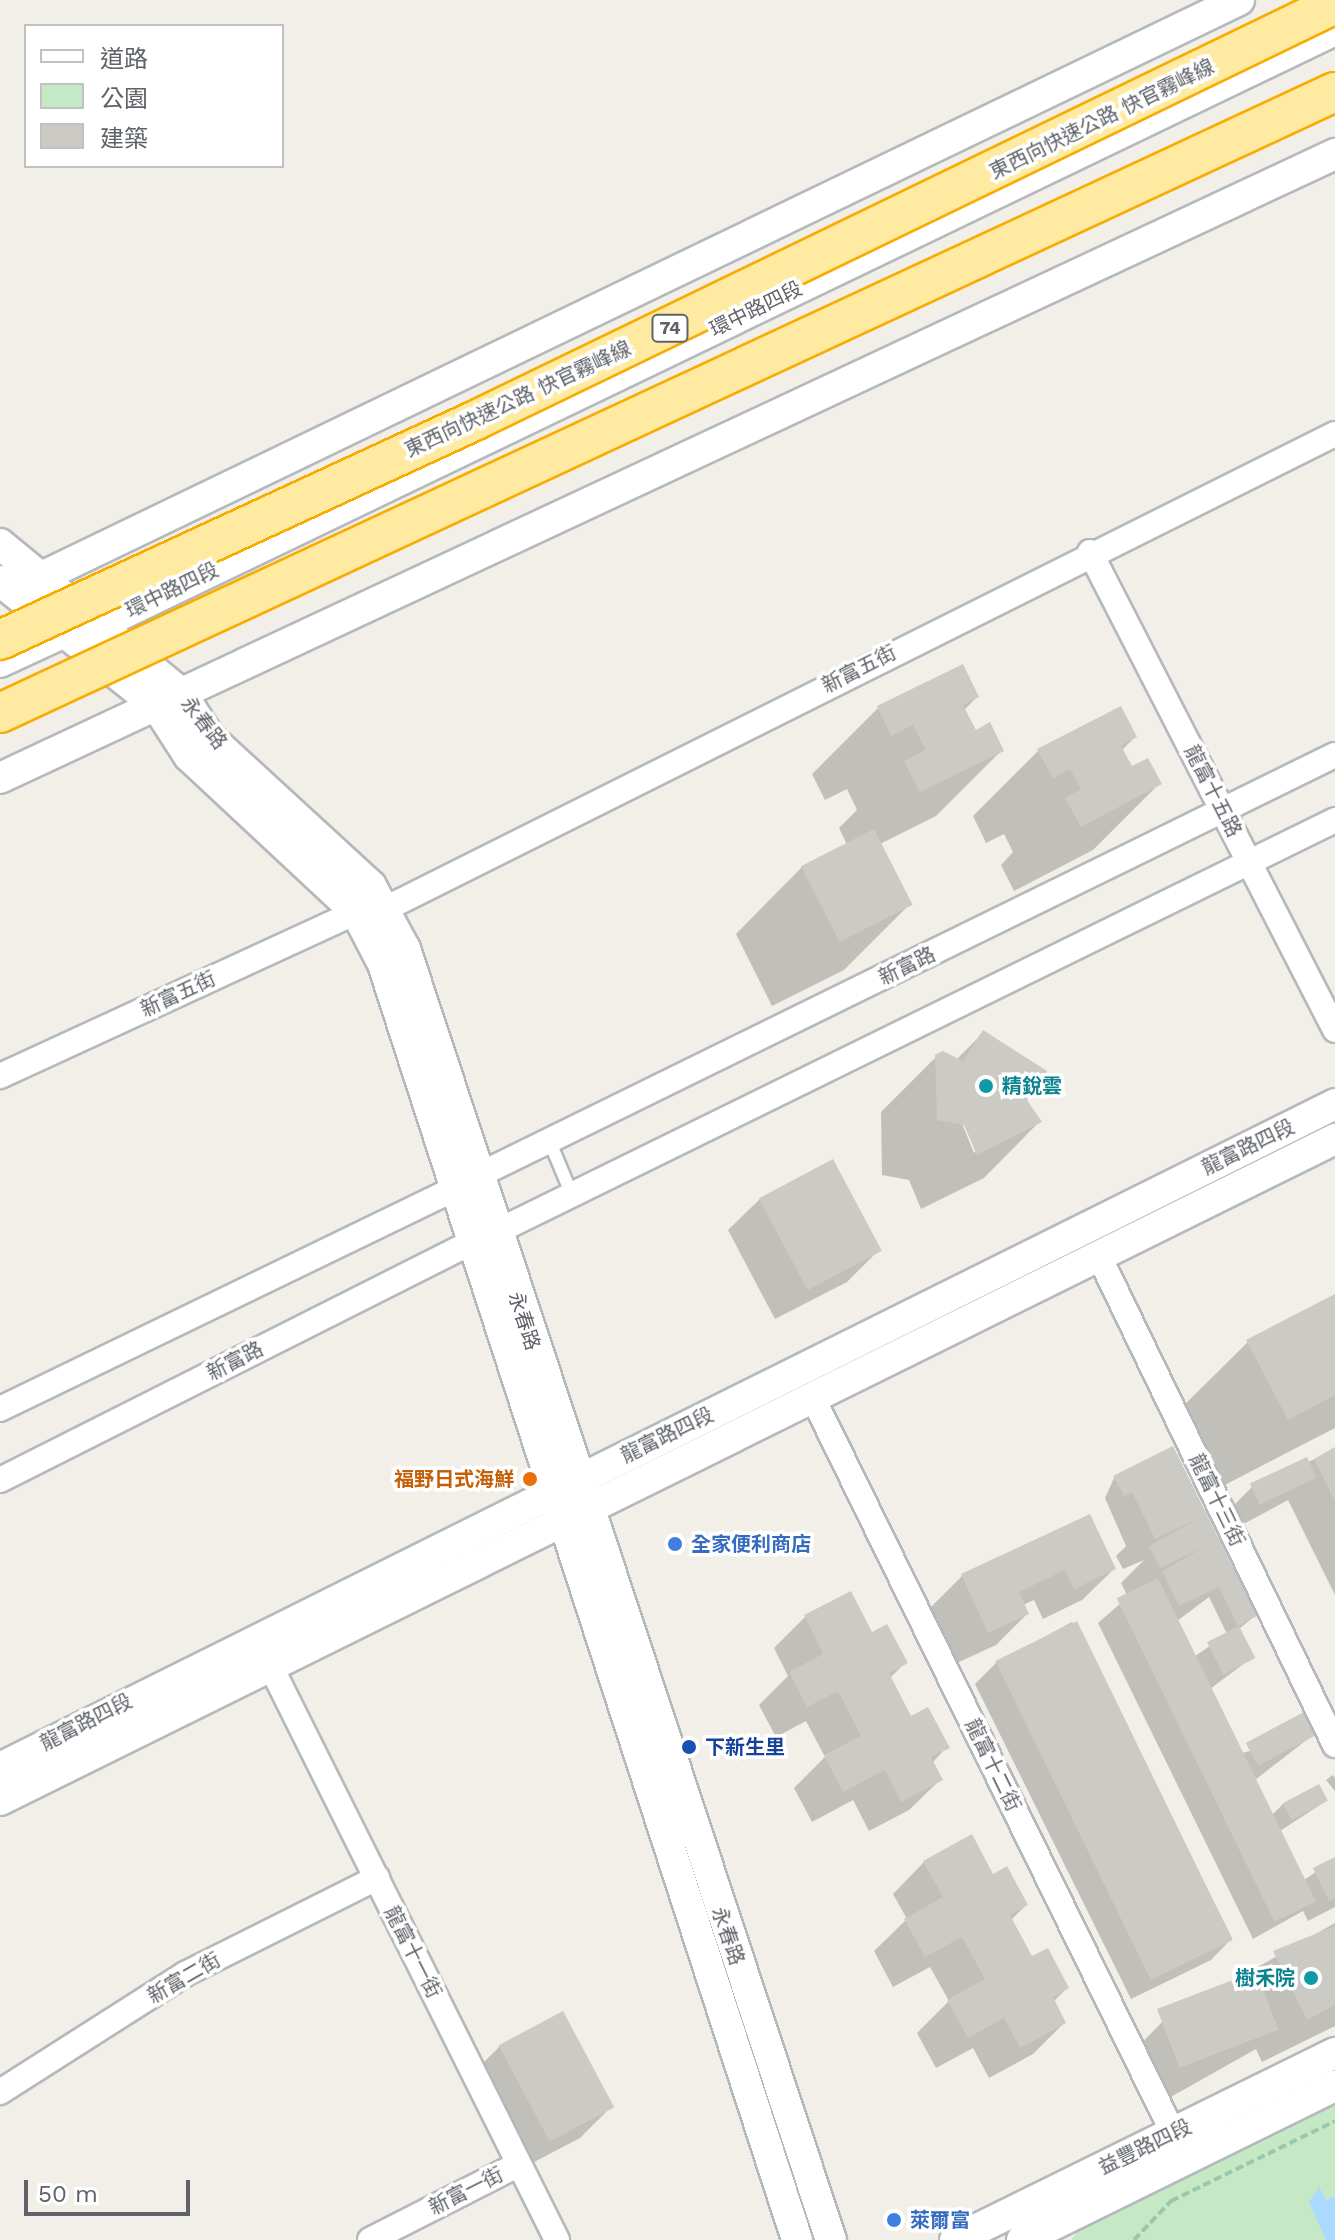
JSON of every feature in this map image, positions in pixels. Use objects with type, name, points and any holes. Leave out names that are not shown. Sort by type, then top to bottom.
[{"type":"highway","name":"東西向快速公路 快官霧峰線","points":[[0,640],[474,421],[1335,4]]},
{"type":"highway","points":[[0,713],[1335,92]]},
{"type":"street","points":[[4,590],[39,577],[1239,0]]},
{"type":"street","name":"環中路四段","points":[[0,697],[94,639],[1335,30]]},
{"type":"street","name":"環中路四段","points":[[124,649],[1335,81]]},
{"type":"street","points":[[0,778],[1335,154]]},
{"type":"street","name":"新富五街","points":[[0,1076],[370,910],[1090,552],[1335,434]]},
{"type":"street","name":"永春路","points":[[0,544],[39,577],[94,639],[168,699],[371,886],[370,910],[405,949],[483,1238],[568,1500],[797,2240]]},
{"type":"street","name":"龍富十五路","points":[[1090,552],[1335,1030]]},
{"type":"street","points":[[4,590],[67,631]]},
{"type":"street","name":"環中路四段","points":[[0,662],[67,631],[94,639]]},
{"type":"street","name":"永春路","points":[[94,639],[124,649],[168,699]]},
{"type":"street","name":"新富路","points":[[0,1409],[1335,755]]},
{"type":"street","name":"新富路","points":[[0,1480],[483,1238],[1335,820]]},
{"type":"street","name":"龍富路四段","points":[[0,1800],[269,1663],[568,1500],[1335,1104]]},
{"type":"street","name":"龍富路四段","points":[[0,1768],[568,1500],[812,1396],[1335,1139]]},
{"type":"street","name":"龍富十三街","points":[[1099,1256],[1335,1745]]},
{"type":"street","name":"龍富十二街","points":[[812,1396],[1173,2133]]},
{"type":"street","name":"永春路","points":[[568,1500],[831,2240]]},
{"type":"street","name":"龍富十一街","points":[[269,1663],[557,2240]]},
{"type":"street","name":"新富二街","points":[[0,2092],[185,1974],[377,1878]]},
{"type":"street","name":"益豐路四段","points":[[955,2240],[1335,2053]]},
{"type":"street","name":"益豐路四段","points":[[1031,2238],[1335,2086]]},
{"type":"street","name":"新富一街","points":[[370,2240],[519,2164]]},
{"type":"lane","points":[[549,1140],[572,1195]]},
{"type":"path","points":[[1134,2240],[1171,2201],[1335,2121]]},
{"type":"green space","points":[[1335,2105],[1335,2240],[1071,2240],[1079,2229]]},
{"type":"water","points":[[1319,2187],[1326,2200],[1335,2196],[1335,2240],[1326,2240],[1309,2202]]},
{"type":"building","points":[[963,664],[979,697],[963,705],[976,730],[990,722],[1004,751],[920,792],[904,761],[926,750],[913,725],[891,736],[877,706]]},
{"type":"building","points":[[1121,706],[1137,737],[1121,746],[1132,766],[1148,758],[1162,784],[1081,827],[1065,798],[1081,789],[1070,769],[1053,778],[1037,749]]},
{"type":"building","points":[[874,829],[913,905],[840,942],[801,866]]},
{"type":"building","name":"精銳雲","points":[[983,1030],[1047,1071],[1027,1100],[1042,1122],[977,1155],[964,1125],[937,1120],[935,1055],[943,1051],[963,1061]]},
{"type":"building","points":[[833,1159],[882,1251],[808,1290],[759,1198]]},
{"type":"building","points":[[1335,1294],[1335,1395],[1288,1420],[1246,1340]]},
{"type":"building","points":[[1173,1446],[1257,1616],[1238,1626],[1219,1587],[1179,1606],[1162,1571],[1204,1547],[1160,1568],[1149,1546],[1201,1517],[1155,1539],[1132,1492],[1124,1496],[1113,1476]]},
{"type":"building","points":[[1335,1447],[1335,1501],[1314,1459]]},
{"type":"building","points":[[1307,1457],[1317,1478],[1260,1504],[1250,1484]]},
{"type":"building","points":[[1090,1514],[1116,1569],[1074,1589],[1065,1570],[1019,1592],[1029,1614],[988,1633],[961,1574]]},
{"type":"building","points":[[1158,1578],[1316,1902],[1274,1922],[1117,1598]]},
{"type":"building","points":[[851,1591],[872,1632],[887,1624],[908,1663],[889,1673],[911,1716],[928,1707],[950,1748],[931,1757],[943,1780],[901,1802],[885,1770],[843,1792],[824,1755],[861,1736],[838,1691],[807,1707],[789,1672],[823,1654],[804,1615]]},
{"type":"building","points":[[1077,1621],[1233,1940],[1151,1980],[995,1661]]},
{"type":"building","points":[[1239,1626],[1255,1658],[1223,1674],[1207,1642]]},
{"type":"building","points":[[1304,1712],[1316,1735],[1258,1766],[1246,1743]]},
{"type":"building","points":[[1319,1784],[1328,1801],[1292,1820],[1283,1803]]},
{"type":"building","points":[[972,1834],[993,1874],[1007,1866],[1028,1905],[1010,1915],[1032,1956],[1048,1948],[1069,1988],[1053,1997],[1066,2023],[1020,2048],[1004,2018],[968,2038],[947,2000],[985,1979],[962,1937],[925,1957],[904,1919],[943,1897],[923,1861]]},
{"type":"building","points":[[1335,1857],[1335,1898],[1329,1901],[1313,1868]]},
{"type":"building","name":"樹禾院","points":[[1335,1926],[1335,2005],[1307,2020],[1273,1951]]},
{"type":"building","points":[[1256,1971],[1279,2030],[1180,2068],[1157,2009]]},
{"type":"building","points":[[563,2011],[614,2107],[550,2142],[499,2045]]},
{"type":"place","name":"精銳雲","points":[[986,1086]]},
{"type":"place","name":"福野日式海鮮","points":[[530,1479]]},
{"type":"place","name":"全家便利商店","points":[[675,1544]]},
{"type":"place","name":"下新生里","points":[[689,1747]]},
{"type":"place","name":"樹禾院","points":[[1311,1978]]},
{"type":"place","name":"萊爾富","points":[[894,2220]]}]
